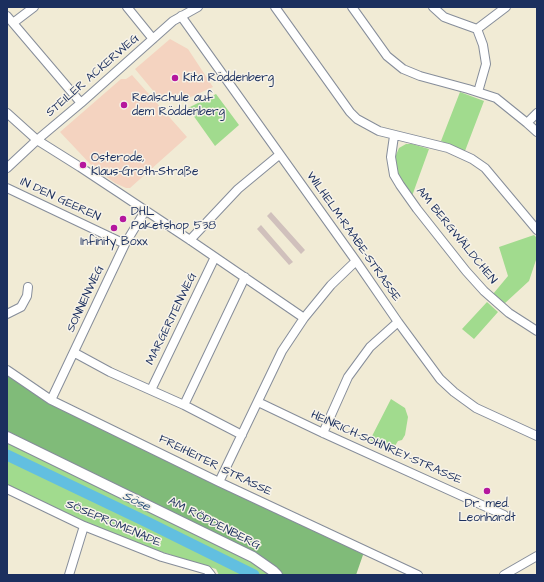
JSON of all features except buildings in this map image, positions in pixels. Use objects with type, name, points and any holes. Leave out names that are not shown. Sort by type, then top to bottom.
[{"type":"main road","name":"AM RÖDDENBERG","points":[[7,437],[253,557],[277,575]]},
{"type":"street","points":[[12,23],[34,7]]},
{"type":"street","points":[[127,7],[152,39]]},
{"type":"street","name":"STEILER ACKERWEG","points":[[7,168],[152,39],[181,16],[198,7]]},
{"type":"street","points":[[275,7],[350,112],[366,125],[379,131],[394,136],[448,148],[472,159],[485,168],[537,230]]},
{"type":"street","points":[[352,7],[387,56],[403,69],[420,76],[496,98],[537,132]]},
{"type":"street","points":[[434,7],[444,17],[477,29],[483,45],[486,64],[478,92]]},
{"type":"street","points":[[477,29],[506,7]]},
{"type":"street","points":[[7,16],[81,103]]},
{"type":"street","name":"WILHELM-RAABE-STRASSE","points":[[181,16],[440,379],[454,392],[476,408],[537,436]]},
{"type":"street","points":[[527,123],[537,113]]},
{"type":"street","points":[[7,114],[37,140],[190,240],[304,318]]},
{"type":"street","name":"AM BERGWÄLDCHEN","points":[[394,136],[391,157],[394,175],[400,186],[466,271],[484,291],[509,313],[537,331]]},
{"type":"street","points":[[190,240],[238,189],[280,155]]},
{"type":"street","name":"IN DEN GEEREN","points":[[7,188],[125,244]]},
{"type":"street","name":"SONNENWEG","points":[[51,400],[125,244],[145,211]]},
{"type":"street","name":"MARGERITENWEG","points":[[151,390],[215,257]]},
{"type":"street","points":[[219,482],[282,351],[304,318],[331,285],[356,261]]},
{"type":"street","points":[[184,405],[245,278]]},
{"type":"street","points":[[7,314],[21,307],[27,296],[28,287]]},
{"type":"street","points":[[323,434],[348,378],[370,347],[398,322]]},
{"type":"street","points":[[74,353],[110,372],[184,405],[242,435]]},
{"type":"street","name":"FREIHEITER STRASSE","points":[[7,370],[51,400],[219,482],[418,575]]},
{"type":"street","name":"HEINRICH-SOHNREY-STRASSE","points":[[258,402],[323,434],[504,515]]},
{"type":"street","name":"SÖSEPROMENADE","points":[[7,489],[84,526],[159,556],[206,570],[211,575]]},
{"type":"street","points":[[69,575],[84,526]]},
{"type":"street","points":[[504,575],[537,556]]},
{"type":"shaded area","name":"Kita Röddenberg","points":[[170,39],[188,49],[213,87],[184,100],[176,95],[168,95],[160,99],[135,69]]},
{"type":"shaded area","name":"Realschule auf dem Röddenberg","points":[[132,75],[187,137],[130,188],[126,188],[115,183],[93,167],[60,132],[121,79],[126,79]]},
{"type":"shaded area","points":[[271,212],[305,250],[301,254],[267,216]]},
{"type":"shaded area","points":[[261,225],[293,262],[289,265],[257,229]]},
{"type":"green space","points":[[460,92],[484,101],[465,151],[441,141]]},
{"type":"green space","points":[[216,94],[239,125],[215,146],[188,108]]},
{"type":"green space","points":[[406,144],[412,144],[429,149],[412,196],[397,173],[394,156],[399,148]]},
{"type":"green space","points":[[534,235],[537,238],[537,257],[529,281],[504,304],[493,294],[508,276],[499,247]]},
{"type":"green space","points":[[487,302],[498,312],[474,339],[462,329]]},
{"type":"green space","points":[[7,372],[21,383],[364,552],[356,575],[280,575],[7,434]]},
{"type":"green space","points":[[391,399],[405,408],[408,417],[405,435],[402,440],[398,441],[393,449],[370,440]]},
{"type":"green space","points":[[7,442],[251,560],[272,575],[219,575],[216,569],[149,548],[73,517],[7,485]]},
{"type":"waterway","name":"Söse","points":[[7,455],[254,575]]},
{"type":"place","name":"Kita Röddenberg","points":[[175,78]]},
{"type":"place","name":"Realschule auf dem Röddenberg","points":[[124,105]]},
{"type":"place","name":"Osterode, Klaus-Groth-Straße","points":[[83,165]]},
{"type":"place","name":"DHL Paketshop 538","points":[[123,219]]},
{"type":"place","name":"Infinity Boxx","points":[[114,228]]},
{"type":"place","name":"Dr. med. Leonhardt","points":[[487,491]]}]
